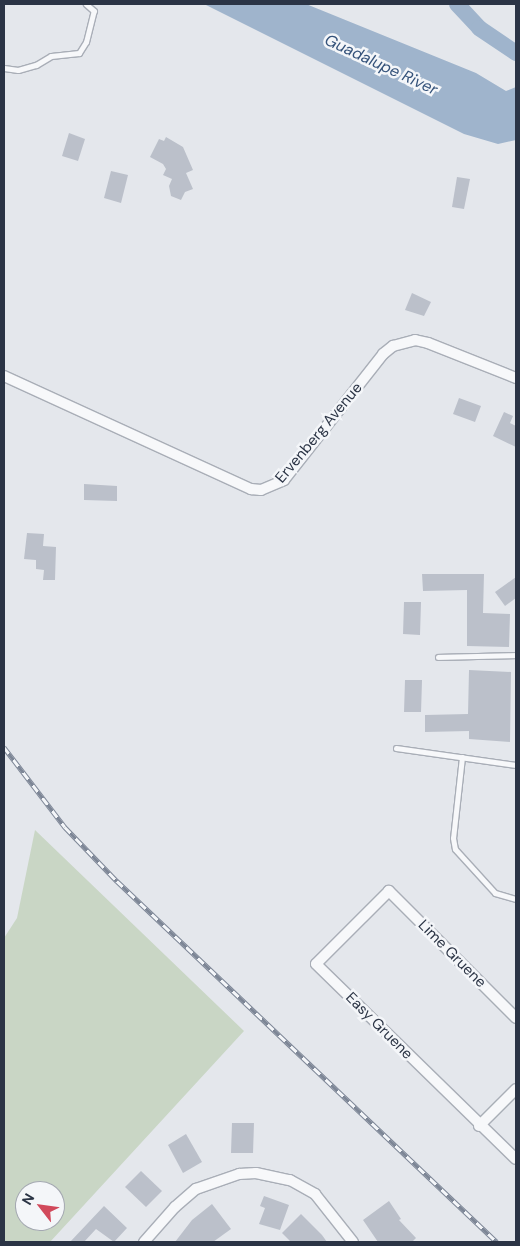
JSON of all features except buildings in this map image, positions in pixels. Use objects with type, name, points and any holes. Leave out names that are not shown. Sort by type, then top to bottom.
[{"type":"street","name":"Ervenberg Avenue","points":[[4,376],[251,489],[262,490],[284,480],[383,354],[393,346],[415,340],[428,343],[516,378]]},
{"type":"street","name":"Lime Gruene","points":[[388,891],[516,1018]]},
{"type":"street","name":"Easy Gruene","points":[[388,891],[316,964],[480,1126],[516,1158]]},
{"type":"street","points":[[480,1126],[516,1089]]},
{"type":"street","points":[[144,1242],[175,1207],[196,1189],[239,1174],[256,1173],[290,1180],[315,1194],[353,1242]]},
{"type":"lane","points":[[4,68],[18,70],[36,65],[52,56],[78,53],[86,42],[94,11],[86,4]]},
{"type":"lane","points":[[438,657],[516,655]]},
{"type":"lane","points":[[396,748],[516,765]]},
{"type":"lane","points":[[462,757],[452,838],[455,849],[495,893],[503,898],[516,898]]},
{"type":"green space","points":[[35,830],[244,1031],[65,1226],[65,1181],[15,1181],[15,1231],[60,1231],[50,1242],[4,1242],[4,938],[17,918]]},
{"type":"water","name":"Guadalupe River","points":[[204,4],[306,4],[476,73],[506,91],[516,87],[516,140],[498,144],[464,134]]},
{"type":"waterway","points":[[457,4],[479,28],[516,53]]},
{"type":"railway","points":[[4,747],[65,827],[117,881],[497,1242]]}]
